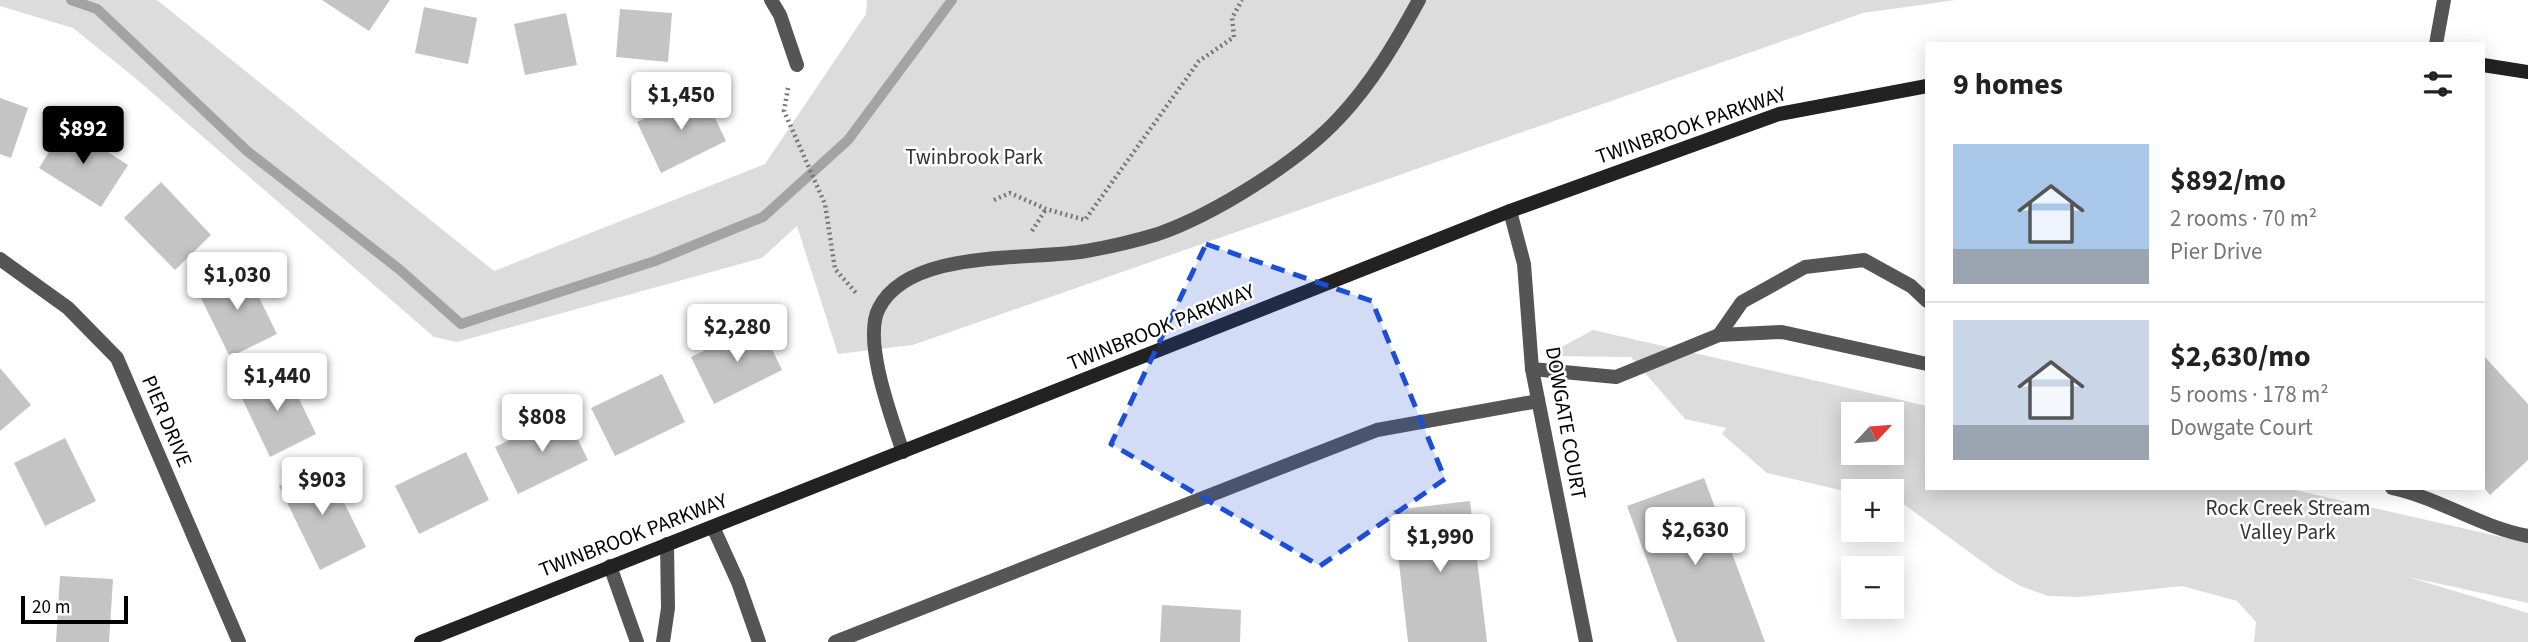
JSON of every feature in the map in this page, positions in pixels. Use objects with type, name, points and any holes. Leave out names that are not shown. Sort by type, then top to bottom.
[{"type":"main road","points":[[2485,65],[2528,72]]},
{"type":"main road","name":"TWINBROOK PARKWAY","points":[[421,642],[1510,211],[1779,114],[1925,86]]},
{"type":"street","points":[[771,0],[780,15],[797,65]]},
{"type":"street","points":[[903,452],[877,353],[875,330],[879,308],[901,282],[928,271],[960,263],[1085,251],[1158,234],[1219,206],[1281,166],[1339,119],[1389,55],[1419,0]]},
{"type":"street","points":[[2436,42],[2444,0]]},
{"type":"street","name":"DOWGATE COURT","points":[[1510,211],[1524,264],[1532,369],[1587,642]]},
{"type":"street","name":"PIER DRIVE","points":[[0,259],[68,308],[117,358],[239,642]]},
{"type":"street","points":[[1719,335],[1742,302],[1805,267],[1864,260],[1911,286],[1925,299]]},
{"type":"street","points":[[1532,369],[1616,377],[1719,335],[1782,332],[1925,364]]},
{"type":"street","points":[[835,642],[1377,430],[1538,401]]},
{"type":"street","points":[[2407,490],[2502,531],[2528,536]]},
{"type":"street","points":[[713,527],[738,582],[759,642]]},
{"type":"street","points":[[663,642],[668,608],[667,544]]},
{"type":"street","points":[[610,566],[638,642]]},
{"type":"path","points":[[994,200],[1010,193],[1046,209],[1085,220],[1199,61],[1234,37],[1232,18],[1242,0]]},
{"type":"path","points":[[797,65],[783,99],[783,111],[825,204],[835,269],[858,295],[879,308]]},
{"type":"path","points":[[1032,232],[1046,209]]},
{"type":"highlighted area","points":[[1206,244],[1372,301],[1445,479],[1320,566],[1111,444]]},
{"type":"green space","name":"Twinbrook Park","points":[[0,0],[157,0],[494,271],[765,164],[866,14],[867,0],[1956,0],[1863,13],[913,345],[838,354],[797,226],[762,258],[457,342],[434,337],[134,77],[73,28],[0,6]]},
{"type":"green space","name":"Rock Creek Stream Valley Park","points":[[1593,330],[1925,406],[1925,490],[2295,490],[2528,543],[2528,603],[2408,577],[2528,613],[2528,642],[2254,642],[2256,622],[2237,601],[2182,586],[2079,597],[2048,596],[2020,586],[1995,571],[1904,505],[1904,479],[1841,479],[1841,490],[1767,473],[1722,434],[1726,428],[1685,419],[1631,357],[1545,356]]},
{"type":"building","points":[[322,0],[390,0],[369,31]]},
{"type":"building","points":[[424,7],[477,18],[468,64],[415,53]]},
{"type":"building","points":[[620,9],[672,13],[668,62],[616,57]]},
{"type":"building","points":[[566,13],[577,65],[525,75],[514,24]]},
{"type":"building","points":[[702,91],[726,141],[661,173],[637,122]]},
{"type":"building","points":[[0,98],[28,108],[11,158],[0,154]]},
{"type":"building","points":[[66,125],[128,165],[101,207],[39,168]]},
{"type":"building","points":[[161,182],[211,235],[175,270],[124,218]]},
{"type":"building","points":[[244,267],[277,334],[230,357],[197,290]]},
{"type":"building","points":[[760,324],[782,370],[714,404],[691,357]]},
{"type":"building","points":[[2485,357],[2528,404],[2528,460],[2490,495],[2485,489]]},
{"type":"building","points":[[0,368],[31,405],[0,431]]},
{"type":"building","points":[[285,370],[316,434],[270,457],[239,392]]},
{"type":"building","points":[[662,374],[685,422],[615,456],[591,408]]},
{"type":"building","points":[[565,413],[588,460],[518,494],[495,447]]},
{"type":"building","points":[[65,438],[96,501],[45,526],[14,463]]},
{"type":"building","points":[[466,452],[489,500],[419,534],[395,486]]},
{"type":"building","points":[[325,464],[366,547],[320,570],[279,486]]},
{"type":"building","points":[[1704,478],[1765,642],[1677,642],[1627,506]]},
{"type":"building","points":[[1470,501],[1487,642],[1408,642],[1393,510]]},
{"type":"building","points":[[60,576],[113,579],[109,642],[56,642]]},
{"type":"building","points":[[1162,605],[1241,610],[1240,642],[1160,642]]},
{"type":"waterway","points":[[71,0],[97,9],[247,151],[399,269],[461,324],[655,261],[763,217],[848,140],[952,0]]}]
